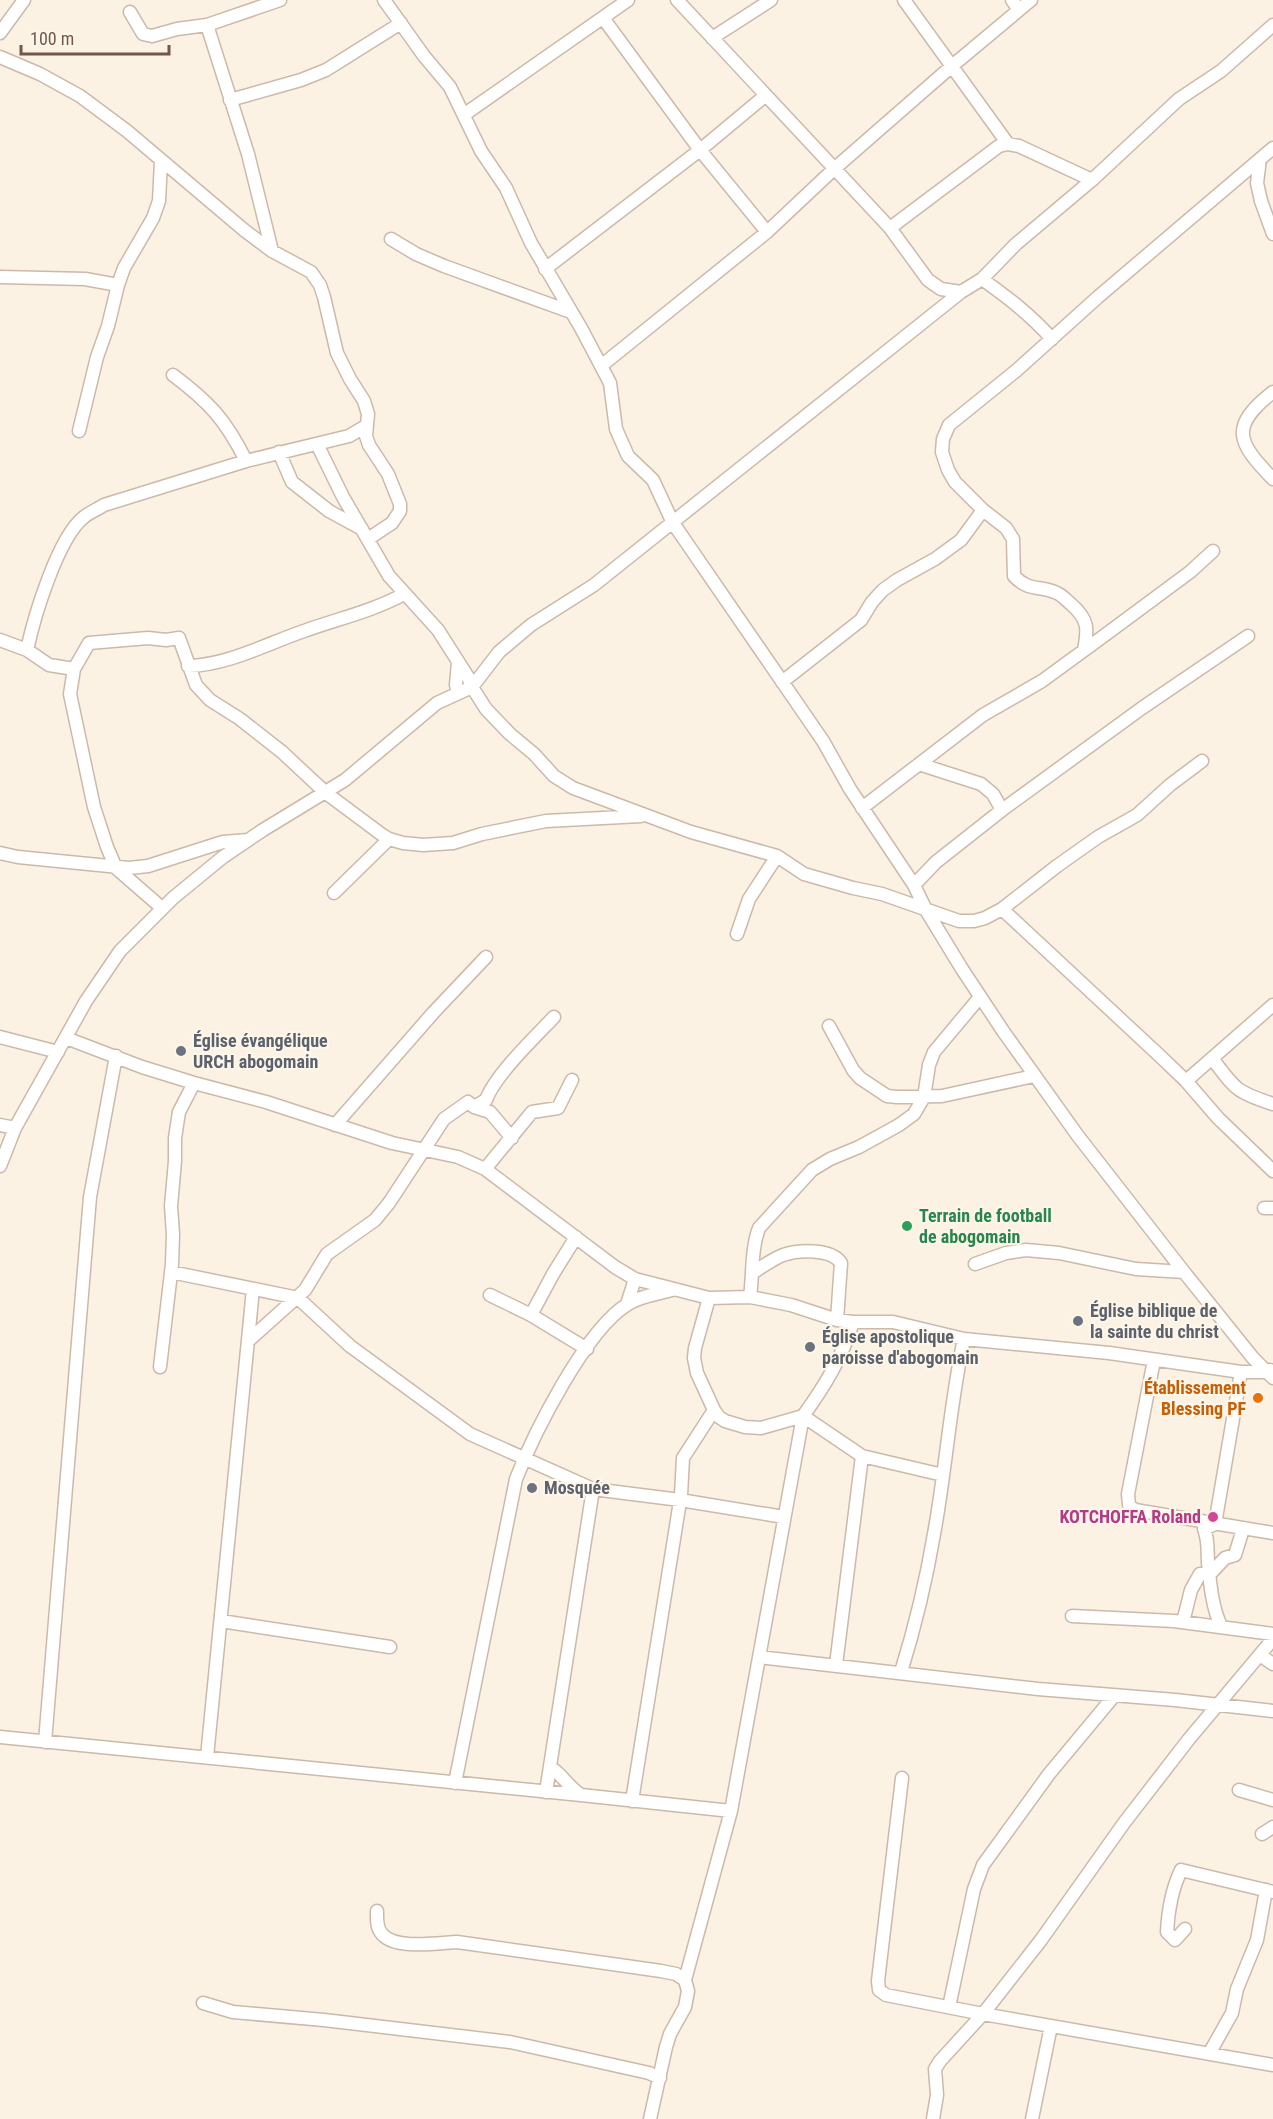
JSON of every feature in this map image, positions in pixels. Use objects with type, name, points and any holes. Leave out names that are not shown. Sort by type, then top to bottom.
[{"type":"street","points":[[0,33],[24,0]]},
{"type":"street","points":[[130,12],[143,34],[147,36],[207,25],[280,0]]},
{"type":"street","points":[[384,0],[450,87],[481,151],[506,188],[531,243],[610,383],[616,429],[628,456],[653,480],[673,523],[823,741],[862,808],[914,885],[926,910],[980,997],[1035,1076],[1078,1136],[1184,1272],[1271,1372]]},
{"type":"street","points":[[465,114],[628,0]]},
{"type":"street","points":[[677,0],[890,228],[928,280],[942,289],[961,292]]},
{"type":"street","points":[[712,38],[771,0]]},
{"type":"street","points":[[904,0],[1008,144]]},
{"type":"street","points":[[601,366],[767,232],[834,169],[952,66],[1016,5],[1031,0]]},
{"type":"street","points":[[603,18],[700,150],[767,232]]},
{"type":"street","points":[[230,100],[302,80],[326,70],[401,23]]},
{"type":"street","points":[[207,25],[248,154],[272,251]]},
{"type":"street","points":[[0,1166],[15,1128],[86,1001],[120,951],[162,908],[224,857],[345,780],[436,703],[472,687],[499,652],[531,625],[594,585],[961,292],[981,279],[1016,244],[1092,180],[1179,99],[1221,71],[1273,25]]},
{"type":"street","points":[[0,57],[40,74],[80,96],[127,131],[213,205],[272,251],[310,272],[320,285],[337,353],[364,401],[368,414],[366,436],[369,445],[388,474],[400,504],[397,517],[392,523],[366,534]]},
{"type":"street","points":[[545,269],[700,150],[766,95]]},
{"type":"street","points":[[890,228],[999,146],[1008,144],[1019,146],[1092,180]]},
{"type":"street","points":[[1084,650],[1087,623],[1079,611],[1057,593],[1030,588],[1021,584],[1014,576],[1013,539],[1006,528],[983,510],[955,482],[942,452],[946,432],[949,425],[1017,370],[1273,148]]},
{"type":"street","points":[[1260,159],[1257,183],[1273,234]]},
{"type":"street","points":[[79,431],[118,285],[124,268],[153,218],[159,201],[161,161]]},
{"type":"street","points":[[1241,175],[1257,183]]},
{"type":"street","points":[[391,239],[416,254],[444,266],[572,312]]},
{"type":"street","points":[[0,277],[85,279],[118,285]]},
{"type":"street","points":[[981,279],[1037,322],[1052,339]]},
{"type":"street","points":[[173,375],[215,411],[232,432],[246,461]]},
{"type":"street","points":[[1273,392],[1251,414],[1242,429],[1242,439],[1255,460],[1273,479]]},
{"type":"street","points":[[27,650],[31,630],[57,559],[72,530],[83,517],[104,505],[246,461],[349,436],[366,426]]},
{"type":"street","points":[[317,444],[389,576],[438,630],[486,709],[554,776],[573,788],[691,832],[777,856],[804,874],[882,894],[959,921],[985,918],[1002,909],[1098,837],[1137,815],[1170,785],[1202,761]]},
{"type":"street","points":[[279,452],[292,482],[329,511],[366,534]]},
{"type":"street","points":[[329,511],[336,482]]},
{"type":"street","points":[[782,682],[861,620],[883,590],[935,559],[961,540],[983,510]]},
{"type":"street","points":[[862,808],[983,715],[1042,681],[1190,572],[1213,551]]},
{"type":"street","points":[[188,666],[202,666],[228,660],[294,634],[378,607],[404,594]]},
{"type":"street","points":[[914,885],[936,862],[1002,810],[1142,708],[1248,636]]},
{"type":"street","points":[[162,908],[116,868],[94,807],[70,694],[74,669],[89,643],[179,638],[196,685],[210,700],[240,719],[282,752],[326,793],[389,839],[423,845],[453,843],[482,834],[546,821],[645,815]]},
{"type":"street","points":[[0,640],[27,650],[49,665],[74,669]]},
{"type":"street","points":[[458,662],[456,685],[458,693]]},
{"type":"street","points":[[919,764],[981,784],[993,794],[1002,810]]},
{"type":"street","points":[[334,893],[389,839]]},
{"type":"street","points":[[0,853],[116,868],[148,866],[223,842],[249,840]]},
{"type":"street","points":[[736,934],[749,899],[777,856]]},
{"type":"street","points":[[1002,909],[1186,1081],[1218,1118],[1273,1171]]},
{"type":"street","points":[[335,1125],[433,1013],[486,957]]},
{"type":"street","points":[[750,1298],[755,1239],[759,1228],[812,1170],[899,1125],[914,1114],[924,1097],[929,1065],[934,1053],[980,997]]},
{"type":"street","points":[[1186,1081],[1271,1010]]},
{"type":"street","points":[[474,1107],[486,1100],[489,1092],[522,1050],[554,1017]]},
{"type":"street","points":[[829,1026],[848,1062],[860,1078],[887,1096],[924,1097],[957,1094],[1035,1076]]},
{"type":"street","points":[[0,1037],[58,1052]]},
{"type":"street","points":[[66,1038],[194,1083],[266,1102],[392,1143],[458,1157],[485,1169],[615,1267],[635,1279],[673,1290],[709,1298],[750,1298],[791,1305],[837,1320],[893,1322],[964,1339],[1099,1352],[1241,1372],[1271,1372]]},
{"type":"street","points":[[45,1742],[90,1197],[116,1056]]},
{"type":"street","points":[[1212,1058],[1233,1086],[1246,1095],[1273,1104]]},
{"type":"street","points":[[485,1169],[532,1112],[558,1108],[572,1080]]},
{"type":"street","points":[[160,1366],[171,1272],[173,1234],[171,1206],[176,1161],[175,1138],[179,1112],[194,1083]]},
{"type":"street","points":[[248,1341],[298,1298],[314,1279],[327,1254],[375,1220],[389,1203],[444,1119],[468,1102],[490,1113],[512,1138]]},
{"type":"street","points":[[0,1125],[15,1128]]},
{"type":"street","points":[[531,1315],[576,1237]]},
{"type":"street","points":[[975,1264],[1006,1253],[1026,1250],[1059,1253],[1136,1269],[1184,1272]]},
{"type":"street","points":[[754,1272],[784,1255],[802,1252],[826,1253],[838,1257],[841,1263],[837,1320]]},
{"type":"street","points":[[171,1272],[298,1298],[350,1346],[470,1434],[593,1490],[680,1500],[784,1517]]},
{"type":"street","points":[[627,1304],[635,1279]]},
{"type":"street","points":[[207,1757],[253,1289]]},
{"type":"street","points":[[455,1782],[516,1479],[524,1459],[552,1403],[602,1327],[627,1304],[673,1290]]},
{"type":"street","points":[[490,1295],[531,1315],[587,1349]]},
{"type":"street","points":[[709,1298],[694,1358],[697,1373],[714,1410],[724,1421],[745,1427],[761,1428],[803,1416]]},
{"type":"street","points":[[650,2119],[668,2040],[685,2007],[688,1991],[685,1980],[731,1811],[803,1416],[834,1371],[853,1322]]},
{"type":"street","points":[[901,1672],[920,1606],[934,1533],[953,1397],[964,1339]]},
{"type":"street","points":[[1154,1360],[1128,1494],[1129,1505],[1135,1510],[1273,1532]]},
{"type":"street","points":[[1215,1524],[1241,1372]]},
{"type":"street","points":[[632,1801],[680,1500],[682,1458],[714,1410]]},
{"type":"street","points":[[803,1416],[862,1456],[943,1475]]},
{"type":"street","points":[[836,1665],[862,1456]]},
{"type":"street","points":[[546,1792],[593,1490]]},
{"type":"street","points":[[1215,1524],[1204,1529],[1209,1547],[1208,1559],[1214,1611],[1221,1626]]},
{"type":"street","points":[[1183,1622],[1191,1590],[1200,1574],[1210,1574],[1225,1558],[1235,1556],[1243,1529]]},
{"type":"street","points":[[933,2119],[937,2095],[935,2069],[940,2061],[983,2014],[1041,1940],[1124,1823],[1273,1636],[1221,1626],[1183,1622],[1072,1616]]},
{"type":"street","points":[[220,1621],[390,1647]]},
{"type":"street","points":[[1260,1655],[1273,1664]]},
{"type":"street","points":[[759,1657],[1273,1711]]},
{"type":"street","points":[[949,2007],[974,1889],[984,1865],[1049,1774],[1114,1696]]},
{"type":"street","points":[[0,1737],[731,1811]]},
{"type":"street","points":[[550,1767],[573,1791],[580,1795]]},
{"type":"street","points":[[902,1778],[878,1981],[879,1990],[886,1995],[983,2014],[1273,2065]]},
{"type":"street","points":[[1239,1790],[1273,1800]]},
{"type":"street","points":[[1262,1834],[1273,1827]]},
{"type":"street","points":[[1185,1929],[1175,1940],[1167,1932],[1175,1883],[1181,1870],[1270,1891],[1257,1940],[1237,1989],[1232,2013],[1209,2054]]},
{"type":"street","points":[[377,1911],[377,1923],[382,1934],[394,1942],[430,1945],[457,1942],[661,1971],[676,1974],[685,1980]]},
{"type":"street","points":[[203,2003],[233,2012],[335,2021],[510,2042],[649,2073],[660,2078]]},
{"type":"street","points":[[1032,2119],[1051,2026]]},
{"type":"place","name":"Église évangélique URCH abogomain","points":[[181,1051]]},
{"type":"place","name":"Terrain de football de abogomain","points":[[907,1226]]},
{"type":"place","name":"Église biblique de la sainte du christ","points":[[1078,1321]]},
{"type":"place","name":"Église apostolique paroisse d'abogomain","points":[[810,1347]]},
{"type":"place","name":"Établissement Blessing PF","points":[[1258,1398]]},
{"type":"place","name":"Mosquée","points":[[532,1488]]},
{"type":"place","name":"KOTCHOFFA Roland","points":[[1213,1517]]}]
